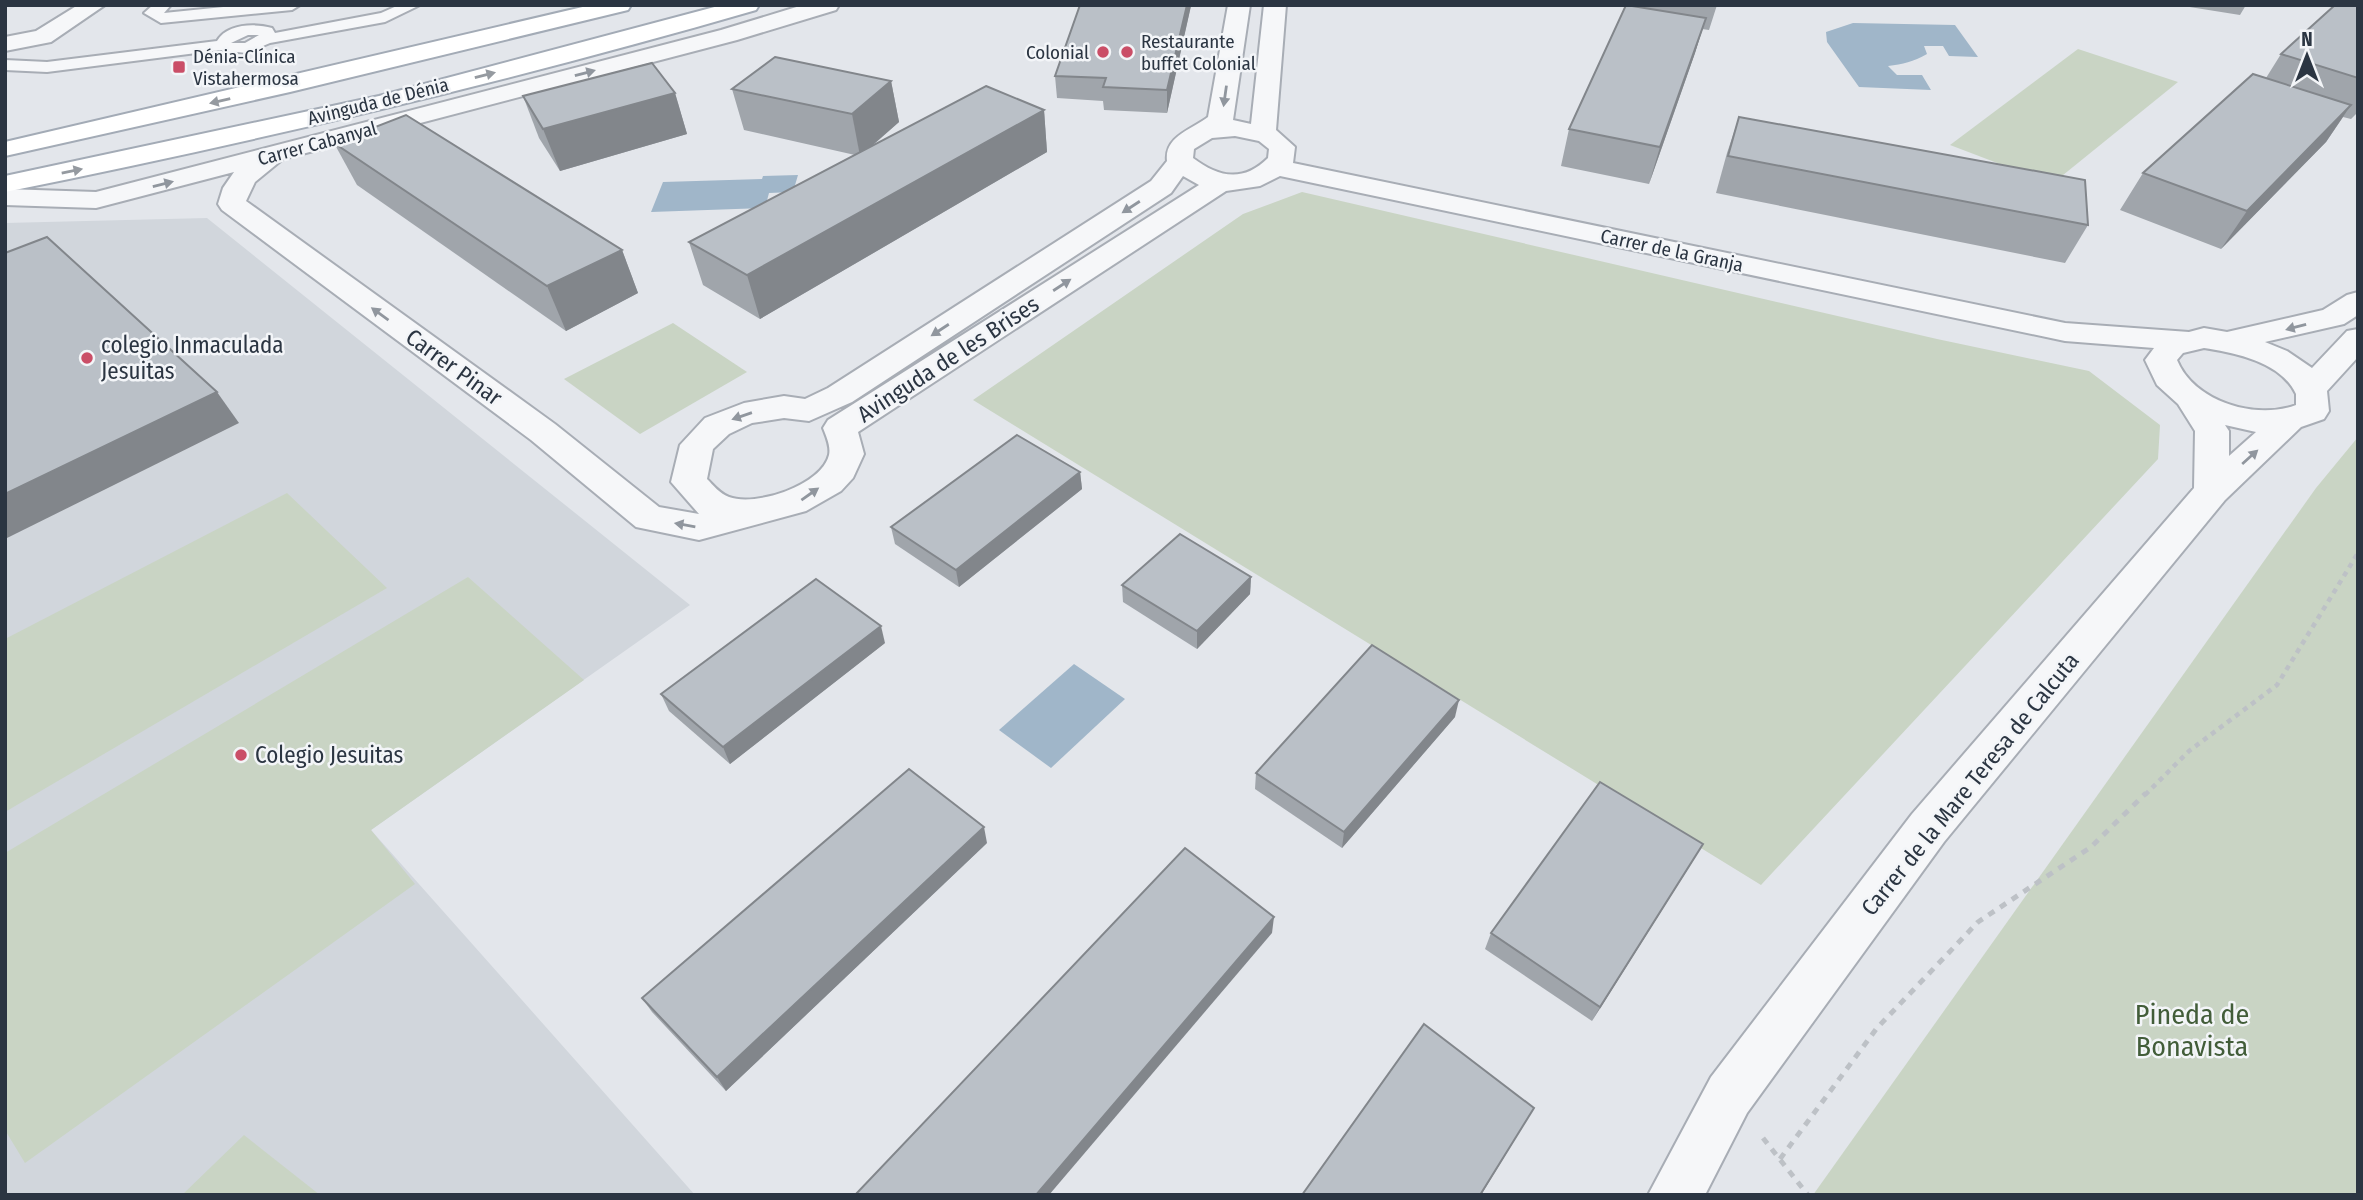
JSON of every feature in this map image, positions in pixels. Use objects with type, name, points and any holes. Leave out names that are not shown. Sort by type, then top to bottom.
[{"type":"main road","points":[[82,108],[547,5]]},
{"type":"main road","name":"Avinguda de Dénia","points":[[6,158],[620,5]]},
{"type":"main road","name":"Avinguda de Dénia","points":[[6,158],[239,115],[682,5]]},
{"type":"main road","name":"Avinguda de Dénia","points":[[5,184],[152,155],[457,82],[748,5]]},
{"type":"street","points":[[5,44],[43,37],[94,5]]},
{"type":"street","name":"Carrer Cabanyal","points":[[5,197],[96,200],[729,35],[828,5]]},
{"type":"street","points":[[1206,131],[1235,128],[1263,134],[1283,149],[1284,158],[1279,168],[1255,179],[1222,181],[1195,174],[1180,161],[1179,152],[1183,144],[1220,120],[1239,5]]},
{"type":"street","points":[[1263,134],[1275,5]]},
{"type":"street","name":"Carrer Pinar","points":[[282,152],[243,174],[234,191],[232,204],[272,236],[543,432],[649,518],[699,527],[751,512]]},
{"type":"street","name":"Avinguda de les Brises","points":[[1180,161],[1161,187],[840,395],[809,410],[784,407],[744,414],[717,426],[696,445],[689,482],[716,506],[751,512],[806,499],[842,468],[848,452],[841,428],[1222,181]]},
{"type":"street","name":"Carrer de la Granja","points":[[1279,168],[2065,332],[2228,341]]},
{"type":"street","points":[[2228,341],[2333,317],[2358,301]]},
{"type":"street","name":"Carrer de la Granja","points":[[2065,332],[2165,376],[2191,399]]},
{"type":"street","points":[[2228,341],[2260,351],[2288,366],[2311,389],[2358,338]]},
{"type":"street","points":[[2165,376],[2160,364],[2161,353],[2169,345],[2183,340]]},
{"type":"street","name":"Carrer de la Mare Teresa de Calcuta","points":[[1675,1195],[1729,1095],[1928,828],[2213,491],[2287,423],[2312,411],[2315,401],[2311,389]]},
{"type":"street","points":[[2191,399],[2240,419],[2287,423]]},
{"type":"street","points":[[2191,399],[2212,431],[2213,491]]},
{"type":"lane","points":[[163,5],[152,13],[162,18],[292,5]]},
{"type":"lane","points":[[43,37],[34,52],[36,60],[52,61],[222,42],[230,48],[246,48],[266,35],[397,5]]},
{"type":"lane","points":[[266,35],[385,17],[412,5]]},
{"type":"lane","points":[[5,65],[47,67],[222,42]]},
{"type":"path","points":[[1780,1159],[1877,1028],[1978,922],[2091,847],[2189,751],[2277,685],[2358,553]]},
{"type":"path","points":[[1729,1095],[1808,1195]]},
{"type":"shaded area","name":"Colegio Jesuitas","points":[[207,218],[690,605],[371,830],[695,1195],[5,1195],[5,223]]},
{"type":"green space","points":[[2078,49],[2178,82],[2052,184],[1950,145]]},
{"type":"green space","points":[[1302,192],[1937,339],[2089,371],[2160,425],[2158,459],[1761,885],[973,400],[1243,214]]},
{"type":"green space","points":[[673,323],[747,372],[640,434],[564,379]]},
{"type":"green space","name":"Pineda de Bonavista","points":[[2358,437],[2358,1195],[1813,1195],[2316,488]]},
{"type":"green space","points":[[287,493],[387,588],[5,812],[5,639]]},
{"type":"green space","points":[[468,577],[584,680],[371,830],[415,884],[25,1163],[5,1130],[5,853]]},
{"type":"green space","points":[[244,1135],[320,1195],[182,1195]]},
{"type":"water","points":[[1853,23],[1955,25],[1978,57],[1949,56],[1943,46],[1924,46],[1927,54],[1888,66],[1897,75],[1922,75],[1931,90],[1859,87],[1827,42],[1826,32]]},
{"type":"water","points":[[798,175],[793,192],[769,193],[765,208],[651,212],[663,182],[762,179],[763,176]]},
{"type":"water","points":[[1074,664],[1125,699],[1051,768],[999,730]]},
{"type":"building","name":"Restaurante buffet Colonial","points":[[1080,5],[1187,5],[1167,90],[1103,87],[1106,78],[1055,76]]},
{"type":"building","points":[[1626,5],[1706,18],[1660,147],[1569,129]]},
{"type":"building","points":[[2335,5],[2358,5],[2358,78],[2281,54]]},
{"type":"building","points":[[775,57],[891,81],[852,114],[732,89]]},
{"type":"building","points":[[652,63],[675,93],[543,129],[523,96]]},
{"type":"building","points":[[2253,74],[2351,105],[2247,211],[2143,173]]},
{"type":"building","points":[[986,86],[1044,110],[747,275],[689,242]]},
{"type":"building","points":[[406,115],[622,250],[547,286],[334,143]]},
{"type":"building","points":[[1739,117],[2085,180],[2088,225],[1728,156]]},
{"type":"building","name":"colegio Inmaculada Jesuitas","points":[[47,237],[217,392],[5,494],[5,253]]},
{"type":"building","points":[[1017,435],[1080,472],[956,570],[891,527]]},
{"type":"building","points":[[1180,534],[1251,577],[1197,631],[1122,585]]},
{"type":"building","points":[[816,579],[881,626],[723,747],[661,694]]},
{"type":"building","points":[[1372,645],[1459,700],[1344,832],[1256,773]]},
{"type":"building","points":[[909,769],[984,827],[717,1077],[642,998]]},
{"type":"building","points":[[1600,782],[1703,844],[1600,1007],[1491,933]]},
{"type":"building","points":[[1185,848],[1274,917],[1036,1195],[855,1195]]},
{"type":"building","points":[[1424,1024],[1534,1108],[1480,1195],[1302,1195]]},
{"type":"place","name":"Colonial","points":[[1103,52]]},
{"type":"place","name":"Restaurante buffet Colonial","points":[[1127,52]]},
{"type":"place","name":"Dénia-Clínica Vistahermosa","points":[[179,67]]},
{"type":"place","name":"colegio Inmaculada Jesuitas","points":[[87,358]]},
{"type":"place","name":"Colegio Jesuitas","points":[[241,755]]}]
